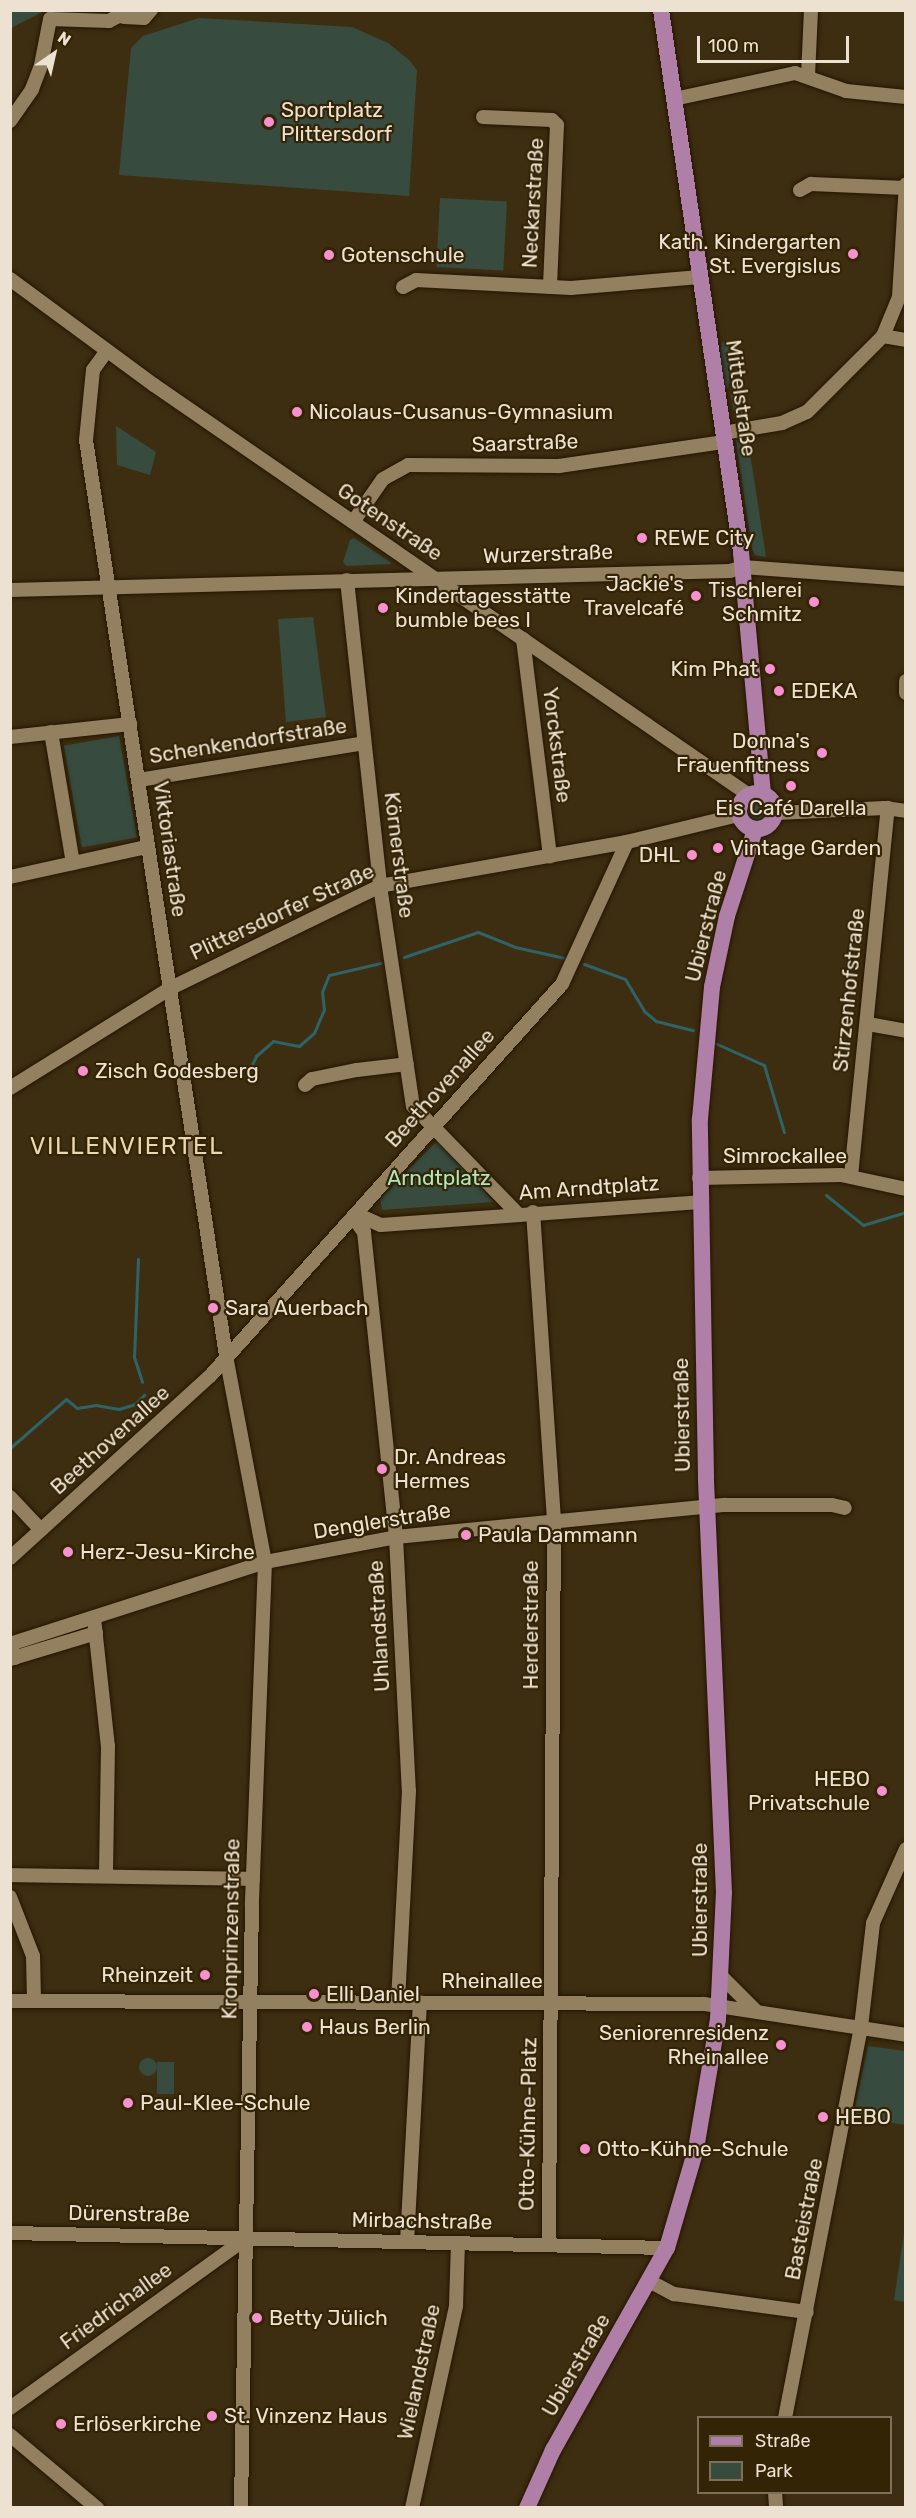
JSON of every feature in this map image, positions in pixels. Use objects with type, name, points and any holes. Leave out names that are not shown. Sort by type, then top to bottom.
[{"type":"main road","name":"Mittelstraße","points":[[661,10],[743,567],[756,795]]},
{"type":"main road","points":[[756,795],[773,801],[776,813],[771,824],[755,830],[745,825],[739,815],[741,804],[756,795]]},
{"type":"main road","name":"Ubierstraße","points":[[720,2006],[724,1893],[707,1507],[699,1178],[702,1072],[712,987],[727,916],[755,830]]},
{"type":"main road","points":[[668,2248],[696,2149],[720,2006]]},
{"type":"main road","name":"Ubierstraße","points":[[527,2508],[553,2450],[651,2282],[668,2248]]},
{"type":"street","points":[[10,122],[28,96],[42,65],[50,19],[103,22],[127,14],[144,18],[151,10]]},
{"type":"street","points":[[808,76],[811,10]]},
{"type":"street","points":[[674,99],[788,74],[808,76],[846,91],[906,97]]},
{"type":"street","name":"Neckarstraße","points":[[483,117],[552,120],[557,126],[550,287]]},
{"type":"street","points":[[800,190],[811,184],[905,186],[900,297],[885,337],[906,340]]},
{"type":"street","name":"Neckarstraße","points":[[403,287],[416,280],[550,287],[605,286],[700,277]]},
{"type":"street","name":"Gotenstraße","points":[[10,279],[106,352],[523,639],[756,795]]},
{"type":"street","name":"Saarstraße","points":[[353,522],[383,479],[408,465],[559,466],[724,438],[782,423],[807,412],[885,337]]},
{"type":"street","name":"Viktoriastraße","points":[[106,352],[93,370],[86,440],[226,1356]]},
{"type":"street","name":"Wurzerstraße","points":[[10,590],[434,577],[730,571],[743,567],[906,579]]},
{"type":"street","name":"Körnerstraße","points":[[347,580],[380,886],[406,1064],[413,1106],[435,1125]]},
{"type":"street","name":"Yorckstraße","points":[[523,639],[550,856]]},
{"type":"street","points":[[906,681],[906,693]]},
{"type":"street","points":[[10,737],[130,724]]},
{"type":"street","points":[[51,732],[73,863]]},
{"type":"street","name":"Schenkendorfstraße","points":[[139,780],[364,743]]},
{"type":"street","points":[[776,813],[888,808],[906,811]]},
{"type":"street","name":"Stirzenhofstraße","points":[[851,1176],[888,808]]},
{"type":"street","name":"Plittersdorfer Straße","points":[[10,1088],[169,989],[380,886],[627,842],[739,815]]},
{"type":"street","name":"Beethovenallee","points":[[10,1558],[171,1415],[566,978],[627,842]]},
{"type":"street","points":[[10,877],[147,847]]},
{"type":"street","points":[[868,1024],[906,1031]]},
{"type":"street","points":[[305,1085],[357,1070],[406,1064]]},
{"type":"street","points":[[435,1125],[517,1213]]},
{"type":"street","name":"Simrockallee","points":[[699,1178],[851,1176],[906,1189]]},
{"type":"street","name":"Am Arndtplatz","points":[[369,1228],[517,1213],[700,1203]]},
{"type":"street","name":"Herderstraße","points":[[533,1212],[554,1521],[553,2003]]},
{"type":"street","points":[[354,1215],[369,1228]]},
{"type":"street","name":"Uhlandstraße","points":[[369,1228],[396,1537],[409,1791],[398,2002]]},
{"type":"street","name":"Kronprinzenstraße","points":[[226,1356],[265,1562],[253,1879],[241,2508]]},
{"type":"street","points":[[10,1497],[41,1530]]},
{"type":"street","name":"Denglerstraße","points":[[12,1654],[94,1618],[265,1562],[396,1537],[707,1507],[832,1505],[845,1508]]},
{"type":"street","points":[[94,1618],[108,1746],[106,1876]]},
{"type":"street","name":"Denglerstraße","points":[[12,1654],[96,1633]]},
{"type":"street","name":"Basteistraße","points":[[785,2416],[861,2028],[873,1923],[906,1849]]},
{"type":"street","points":[[10,1875],[253,1879]]},
{"type":"street","points":[[10,1897],[33,1956],[34,2000]]},
{"type":"street","points":[[722,1977],[756,2011]]},
{"type":"street","name":"Rheinallee","points":[[10,2001],[420,2002],[720,2006],[906,2035]]},
{"type":"street","points":[[407,2242],[420,2002]]},
{"type":"street","name":"Otto-Kühne-Platz","points":[[549,2245],[553,2003]]},
{"type":"street","name":"Dürenstraße","points":[[10,2233],[247,2238]]},
{"type":"street","name":"Mirbachstraße","points":[[247,2238],[668,2248]]},
{"type":"street","name":"Friedrichallee","points":[[10,2408],[247,2238]]},
{"type":"street","name":"Wielandstraße","points":[[412,2508],[456,2306],[458,2243]]},
{"type":"street","points":[[651,2282],[674,2294],[807,2312]]},
{"type":"street","points":[[10,2435],[97,2508]]},
{"type":"green space","points":[[11,10],[44,10],[44,11],[11,28]]},
{"type":"green space","name":"Sportplatz Plittersdorf","points":[[199,18],[352,27],[388,43],[409,60],[417,70],[409,196],[119,175],[131,48],[143,36]]},
{"type":"green space","points":[[440,198],[507,202],[503,270],[436,267]]},
{"type":"green space","points":[[722,342],[735,344],[728,388],[715,386]]},
{"type":"green space","points":[[741,391],[746,417],[735,419],[730,393]]},
{"type":"green space","points":[[116,426],[156,452],[150,475],[117,465]]},
{"type":"green space","points":[[747,437],[766,557],[755,555],[752,549],[736,440]]},
{"type":"green space","points":[[354,538],[391,564],[347,566],[343,562],[350,540]]},
{"type":"green space","points":[[313,617],[326,717],[286,722],[278,619]]},
{"type":"green space","points":[[119,736],[137,837],[82,847],[64,746]]},
{"type":"green space","points":[[758,800],[766,803],[769,811],[766,819],[758,822],[750,819],[747,811],[750,803]]},
{"type":"green space","name":"Arndtplatz","points":[[439,1139],[494,1202],[382,1210],[380,1199]]},
{"type":"green space","points":[[868,2046],[905,2051],[905,2125],[853,2116]]},
{"type":"green space","points":[[148,2058],[156,2063],[157,2067],[152,2075],[148,2076],[140,2071],[139,2067],[144,2059]]},
{"type":"green space","points":[[157,2062],[174,2062],[174,2094],[157,2094]]},
{"type":"green space","points":[[905,2227],[905,2302],[894,2300]]},
{"type":"waterway","points":[[404,957],[478,932],[515,947],[565,958]]},
{"type":"waterway","points":[[248,1073],[256,1056],[273,1041],[299,1046],[314,1033],[324,1010],[322,992],[329,975],[381,963]]},
{"type":"waterway","points":[[584,964],[625,979],[644,1011],[656,1021],[693,1030]]},
{"type":"waterway","points":[[715,1043],[764,1065],[784,1132]]},
{"type":"waterway","points":[[826,1195],[863,1225],[906,1212]]},
{"type":"waterway","points":[[138,1259],[134,1357],[142,1382]]},
{"type":"waterway","points":[[10,1448],[66,1399],[77,1408],[96,1405],[119,1409],[135,1404],[144,1395]]},
{"type":"place","name":"Sportplatz Plittersdorf","points":[[269,122]]},
{"type":"place","name":"Kath. Kindergarten St. Evergislus","points":[[853,254]]},
{"type":"place","name":"Gotenschule","points":[[329,255]]},
{"type":"place","name":"Nicolaus-Cusanus-Gymnasium","points":[[297,412]]},
{"type":"place","name":"REWE City","points":[[642,538]]},
{"type":"place","name":"Jackie's Travelcafé","points":[[696,596]]},
{"type":"place","name":"Tischlerei Schmitz","points":[[814,602]]},
{"type":"place","name":"Kindertagesstätte bumble bees I","points":[[383,608]]},
{"type":"place","name":"Kim Phat","points":[[770,669]]},
{"type":"place","name":"EDEKA","points":[[779,691]]},
{"type":"place","name":"Donna's Frauenfitness","points":[[822,753]]},
{"type":"place","name":"Eis Café Darella","points":[[791,786]]},
{"type":"place","name":"Vintage Garden","points":[[718,848]]},
{"type":"place","name":"DHL","points":[[692,855]]},
{"type":"place","name":"Zisch Godesberg","points":[[83,1071]]},
{"type":"place","name":"Sara Auerbach","points":[[213,1308]]},
{"type":"place","name":"Dr. Andreas Hermes","points":[[382,1469]]},
{"type":"place","name":"Paula Dammann","points":[[466,1535]]},
{"type":"place","name":"Herz-Jesu-Kirche","points":[[68,1552]]},
{"type":"place","name":"HEBO Privatschule","points":[[882,1791]]},
{"type":"place","name":"Rheinzeit","points":[[205,1975]]},
{"type":"place","name":"Elli Daniel","points":[[314,1994]]},
{"type":"place","name":"Haus Berlin","points":[[307,2027]]},
{"type":"place","name":"Seniorenresidenz Rheinallee","points":[[781,2045]]},
{"type":"place","name":"Paul-Klee-Schule","points":[[128,2103]]},
{"type":"place","name":"HEBO","points":[[823,2117]]},
{"type":"place","name":"Otto-Kühne-Schule","points":[[585,2149]]},
{"type":"place","name":"Betty Jülich","points":[[257,2318]]},
{"type":"place","name":"St. Vinzenz Haus","points":[[212,2416]]},
{"type":"place","name":"Erlöserkirche","points":[[61,2424]]},
{"type":"district","name":"VILLENVIERTEL","points":[[127,1147]]}]
